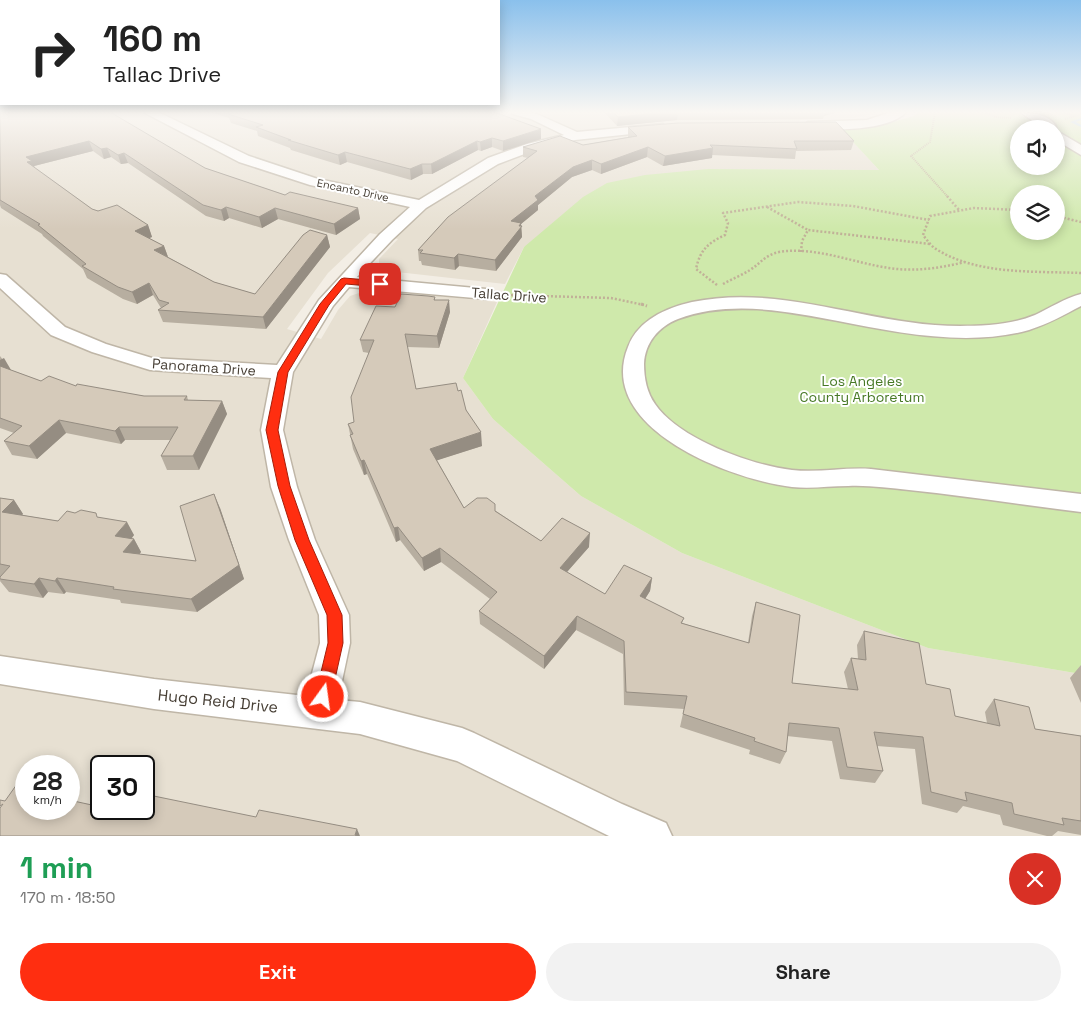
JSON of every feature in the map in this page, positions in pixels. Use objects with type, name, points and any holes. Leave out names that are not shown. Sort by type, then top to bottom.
[{"type":"street","name":"Encanto Drive","points":[[228,151],[244,159],[315,182],[421,205]]},
{"type":"street","points":[[319,712],[335,643],[334,615],[302,540],[282,477],[272,430],[283,372],[325,304],[386,237],[421,205],[493,161],[520,151]]},
{"type":"street","name":"Panorama Drive","points":[[0,279],[58,331],[100,348],[150,364],[283,372]]},
{"type":"street","name":"Tallac Drive","points":[[344,281],[486,294]]},
{"type":"street","points":[[1081,299],[1053,314],[1014,328],[970,331],[897,326],[763,304],[723,294],[655,323],[642,334],[636,351],[633,369],[636,390],[647,410],[669,431],[695,448],[729,464],[778,476],[812,480],[848,477],[891,480],[1081,503]]},
{"type":"street","name":"Hugo Reid Drive","points":[[0,670],[154,694],[360,718],[462,745],[609,817],[654,836]]},
{"type":"path","points":[[918,151],[911,156],[959,210]]},
{"type":"path","points":[[928,220],[853,206],[798,202],[723,212],[728,223],[725,235],[705,246],[699,253],[696,269],[723,294],[743,274],[767,255],[801,252],[890,268],[925,270],[946,268],[965,262]]},
{"type":"path","points":[[766,206],[808,230],[842,232],[882,240],[931,244]]},
{"type":"path","points":[[1010,209],[996,207],[959,210],[930,216],[923,235],[935,249],[965,262],[1007,268],[1081,272]]},
{"type":"path","points":[[1065,218],[1081,222]]},
{"type":"path","points":[[801,252],[802,241],[808,230]]},
{"type":"path","name":"Tallac Drive","points":[[486,294],[630,300],[671,316]]},
{"type":"shaded area","points":[[0,151],[861,151],[879,170],[708,169],[524,247],[505,284],[388,271],[379,263],[379,259],[398,239],[370,233],[328,273],[287,329],[321,339],[338,310],[350,296],[371,289],[497,302],[463,378],[493,419],[581,496],[682,553],[928,648],[1081,674],[1081,836],[0,836]]},
{"type":"green space","name":"Los Angeles County Arboretum","points":[[861,151],[1010,151],[1010,175],[1065,175],[1065,151],[1081,151],[1081,674],[928,648],[682,553],[581,496],[493,419],[463,378],[524,247],[583,197],[607,183],[645,175],[708,169],[879,170]]},
{"type":"building","points":[[0,151],[50,151],[26,157],[32,161],[27,162],[92,209],[98,211],[117,205],[148,225],[135,231],[164,246],[154,250],[214,282],[255,294],[303,235],[310,230],[327,235],[263,317],[158,310],[169,303],[159,300],[149,283],[132,292],[118,287],[82,266],[86,264],[38,225],[40,224],[0,200]]},
{"type":"building","points":[[112,151],[176,151],[205,168],[285,195],[290,192],[358,208],[334,224],[275,208],[259,217],[226,207],[221,210],[203,205],[124,153],[118,155]]},
{"type":"building","points":[[325,151],[457,151],[431,164],[422,164],[410,169],[345,152],[338,155]]},
{"type":"building","points":[[537,151],[637,151],[601,164],[592,160],[573,167],[535,196],[538,200],[511,221],[521,223],[519,226],[522,226],[495,260],[458,254],[454,258],[420,253],[423,250],[418,250],[448,217]]},
{"type":"building","points":[[656,151],[695,151],[665,156]]},
{"type":"building","points":[[401,294],[435,297],[434,300],[449,300],[437,336],[405,334],[416,389],[456,383],[458,391],[461,390],[466,410],[481,432],[430,449],[464,508],[477,498],[487,498],[495,504],[495,511],[541,541],[562,518],[590,533],[560,568],[605,594],[624,565],[652,578],[640,596],[684,618],[681,623],[749,643],[756,602],[800,615],[792,683],[858,690],[851,658],[866,660],[864,631],[919,643],[926,684],[950,689],[955,716],[1000,726],[994,699],[1029,707],[1035,729],[1081,736],[1081,821],[1062,818],[1064,825],[1014,814],[1012,803],[965,792],[967,801],[931,792],[923,737],[874,732],[883,771],[847,767],[839,728],[789,723],[786,752],[754,741],[755,738],[683,714],[687,696],[626,692],[624,641],[577,616],[544,656],[479,611],[497,592],[440,548],[422,558],[398,527],[394,528],[364,460],[361,461],[350,435],[353,434],[348,424],[354,422],[351,397],[374,340],[360,340],[376,306],[395,307]]},
{"type":"building","points":[[0,366],[41,381],[49,376],[76,386],[77,384],[144,396],[187,396],[184,400],[222,401],[193,456],[161,456],[178,427],[119,427],[115,431],[59,420],[29,446],[4,441],[22,426],[0,418]]},
{"type":"building","points":[[214,494],[239,565],[191,599],[113,589],[114,587],[57,578],[55,581],[39,578],[34,584],[0,579],[10,566],[0,564],[0,498],[14,500],[2,512],[58,521],[67,511],[75,513],[81,510],[96,513],[97,517],[127,522],[115,536],[134,539],[123,552],[196,561],[180,506]]},
{"type":"building","points":[[15,787],[15,820],[80,820],[80,802],[90,805],[90,820],[155,820],[155,796],[256,817],[259,810],[357,829],[355,835],[357,836],[0,836],[0,808],[3,804],[0,806],[0,800],[5,801]]},
{"type":"route","points":[[323,697],[335,643],[334,615],[302,540],[284,486],[272,430],[283,372],[325,304],[344,281],[380,284]]}]
